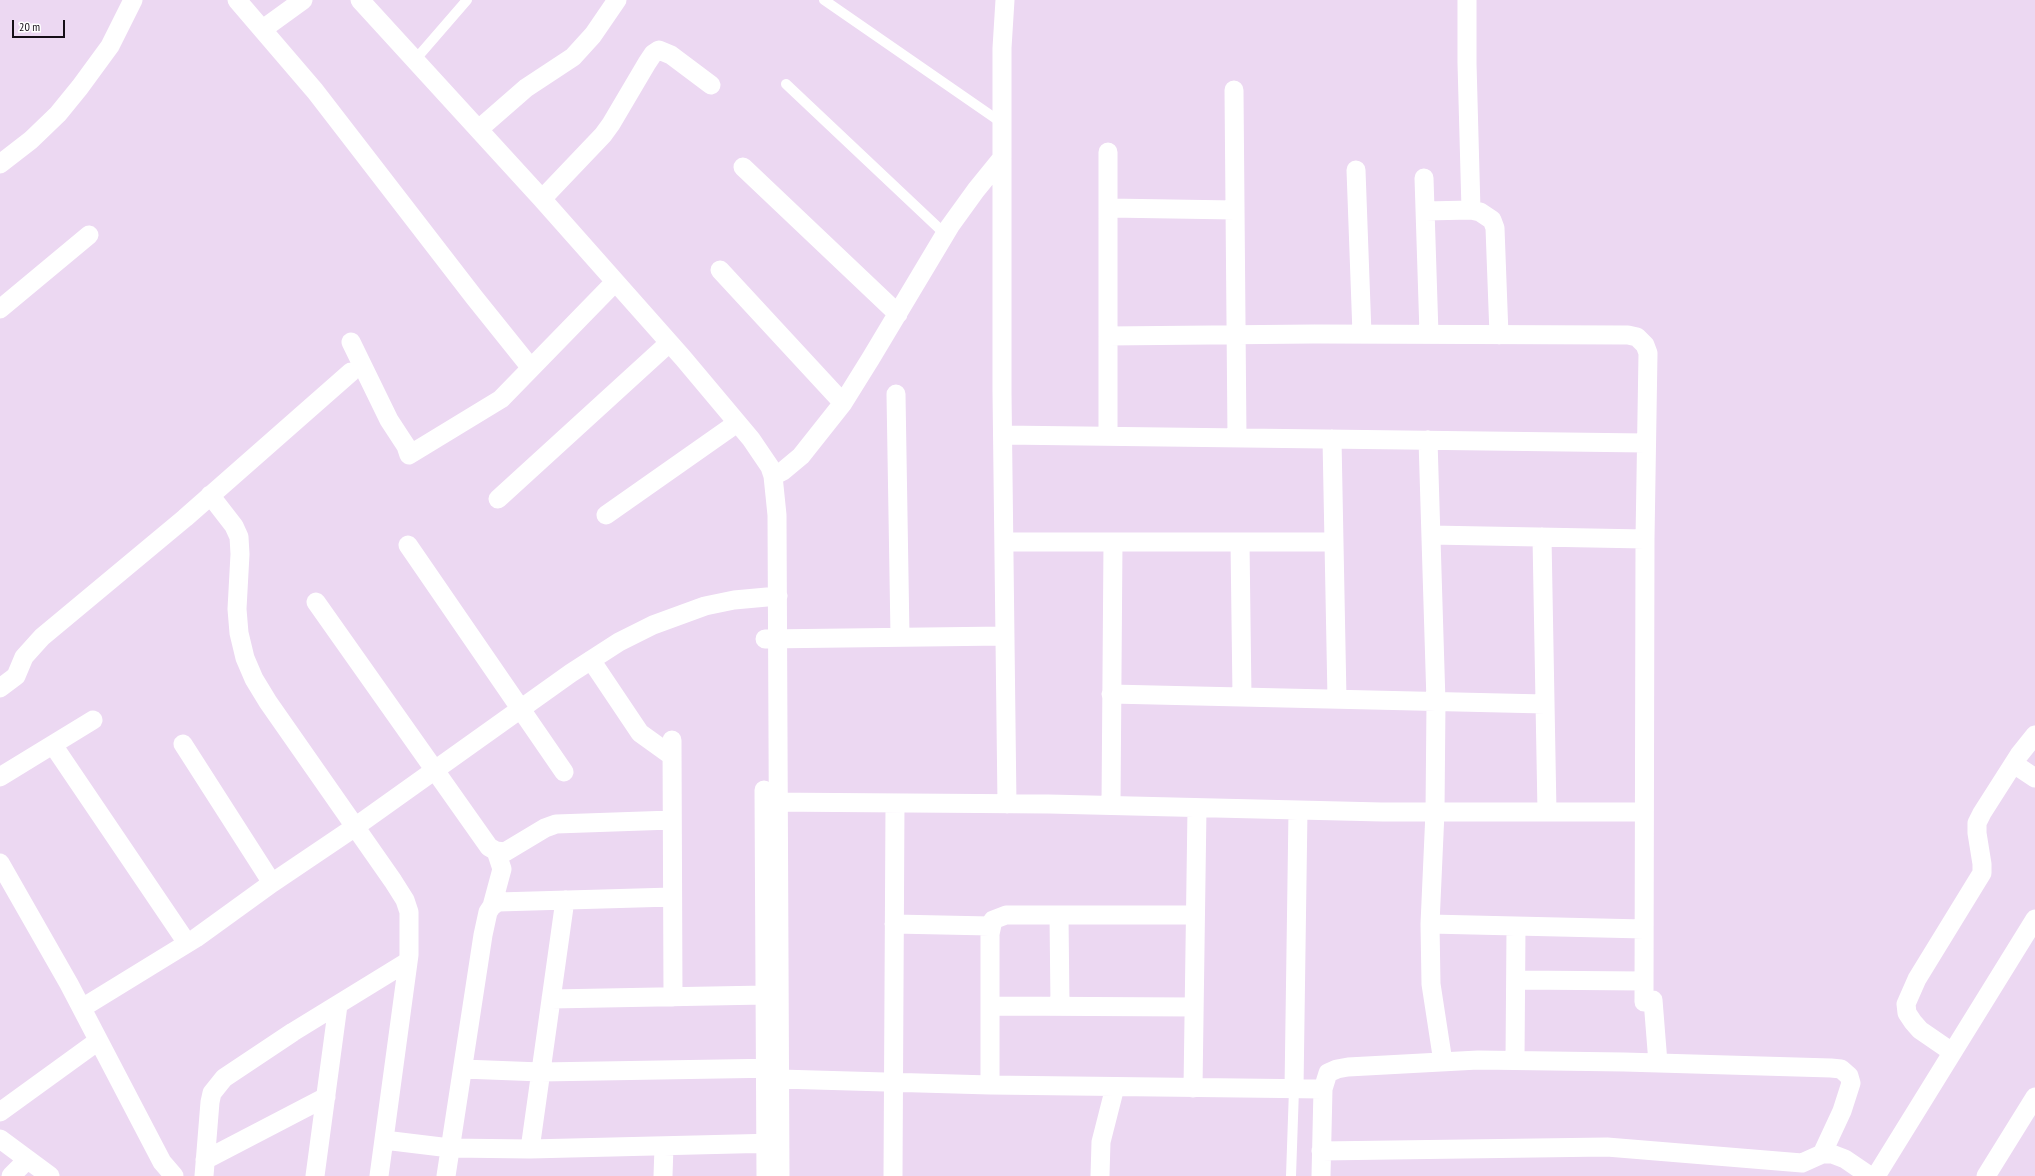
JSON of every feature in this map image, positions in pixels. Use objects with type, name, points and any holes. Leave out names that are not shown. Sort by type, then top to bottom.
[{"type":"street","points":[[0,164],[36,135],[58,114],[80,87],[110,46],[133,0]]},
{"type":"street","points":[[237,0],[315,91],[469,291],[531,368]]},
{"type":"street","points":[[263,29],[303,0]]},
{"type":"street","points":[[360,0],[542,199],[669,343],[766,459],[773,476],[777,510],[771,639],[775,1072],[773,1144],[766,1176]]},
{"type":"street","points":[[478,129],[526,88],[573,57],[593,35],[617,0]]},
{"type":"street","points":[[1005,0],[1002,123],[1002,434],[1008,804]]},
{"type":"street","points":[[1468,0],[1467,63],[1471,210]]},
{"type":"street","points":[[542,199],[603,135],[653,54],[659,50],[666,51],[711,85]]},
{"type":"street","points":[[1234,90],[1237,438]]},
{"type":"street","points":[[1108,152],[1108,436]]},
{"type":"street","points":[[773,476],[783,471],[801,456],[843,403],[961,209],[1002,158]]},
{"type":"street","points":[[743,167],[898,314]]},
{"type":"street","points":[[1356,170],[1362,334]]},
{"type":"street","points":[[1424,178],[1429,334]]},
{"type":"street","points":[[1109,208],[1235,210]]},
{"type":"street","points":[[1425,211],[1471,210],[1487,215],[1492,220],[1495,228],[1499,334]]},
{"type":"street","points":[[0,309],[89,235]]},
{"type":"street","points":[[720,270],[843,403]]},
{"type":"street","points":[[351,342],[389,420],[406,446],[409,455],[500,399],[615,282]]},
{"type":"street","points":[[1108,336],[1362,334],[1628,335],[1637,337],[1645,345],[1648,352],[1645,539],[1644,981],[1658,1063]]},
{"type":"street","points":[[498,499],[669,343]]},
{"type":"street","points":[[0,688],[16,676],[24,657],[42,637],[210,495],[351,372]]},
{"type":"street","points":[[896,394],[900,636]]},
{"type":"street","points":[[606,516],[737,423]]},
{"type":"street","points":[[1002,434],[1646,443]]},
{"type":"street","points":[[1332,439],[1337,700]]},
{"type":"street","points":[[1428,440],[1436,702],[1435,812],[1430,924],[1431,984],[1443,1062]]},
{"type":"street","points":[[760,453],[772,596]]},
{"type":"street","points":[[210,495],[234,526],[239,537],[240,554],[237,608],[239,633],[245,658],[254,678],[268,702],[406,900],[409,912],[410,927],[408,962],[379,1176]]},
{"type":"street","points":[[1431,536],[1645,539]]},
{"type":"street","points":[[1542,537],[1547,812]]},
{"type":"street","points":[[1004,542],[1334,542]]},
{"type":"street","points":[[1111,805],[1113,542]]},
{"type":"street","points":[[1240,542],[1242,697]]},
{"type":"street","points":[[408,545],[564,772]]},
{"type":"street","points":[[82,1008],[187,944],[272,883],[356,827],[520,708],[619,642],[653,625],[691,610],[720,603],[772,596]]},
{"type":"street","points":[[316,602],[489,847],[496,851],[505,852],[545,828],[556,824],[672,820]]},
{"type":"street","points":[[771,639],[900,636],[1005,636]]},
{"type":"street","points":[[591,660],[640,733],[672,748],[673,997]]},
{"type":"street","points":[[1111,694],[1545,704]]},
{"type":"street","points":[[0,777],[94,720]]},
{"type":"street","points":[[1952,1052],[1920,1030],[1912,1022],[1906,1004],[1909,993],[1917,979],[1978,882],[1982,872],[1977,823],[2014,764],[2035,735]]},
{"type":"street","points":[[183,744],[272,883]]},
{"type":"street","points":[[53,745],[187,944]]},
{"type":"street","points":[[2014,764],[2035,778]]},
{"type":"street","points":[[772,802],[1111,805],[1435,812],[1644,812]]},
{"type":"street","points":[[772,802],[766,995],[775,1072]]},
{"type":"street","points":[[893,1176],[895,803]]},
{"type":"street","points":[[1193,1088],[1197,808]]},
{"type":"street","points":[[1294,1089],[1298,810]]},
{"type":"street","points":[[446,1176],[483,935],[488,912],[492,906],[502,869],[496,851]]},
{"type":"street","points":[[0,863],[5,882],[82,1008],[162,1162],[174,1176]]},
{"type":"street","points":[[492,906],[498,902],[672,897]]},
{"type":"street","points":[[530,1149],[565,900]]},
{"type":"street","points":[[990,1085],[990,926],[993,920],[1006,915],[1195,916]]},
{"type":"street","points":[[1059,915],[1060,1006]]},
{"type":"street","points":[[1876,1176],[2035,919]]},
{"type":"street","points":[[894,924],[990,926]]},
{"type":"street","points":[[1430,924],[1516,928],[1644,929]]},
{"type":"street","points":[[1515,1060],[1516,928]]},
{"type":"street","points":[[204,1168],[210,1102],[212,1093],[217,1086],[232,1073],[408,962]]},
{"type":"street","points":[[1516,980],[1644,981]]},
{"type":"street","points":[[551,999],[766,995]]},
{"type":"street","points":[[315,1176],[338,1005]]},
{"type":"street","points":[[990,1006],[1194,1007]]},
{"type":"street","points":[[0,1112],[98,1041]]},
{"type":"street","points":[[1321,1176],[1323,1089],[1328,1073],[1337,1069],[1443,1062],[1515,1060],[1841,1069],[1849,1076],[1851,1083],[1842,1111],[1822,1154]]},
{"type":"street","points":[[463,1069],[541,1072],[775,1072],[894,1082],[990,1085],[1323,1089]]},
{"type":"street","points":[[1100,1176],[1101,1142],[1115,1087]]},
{"type":"street","points":[[204,1168],[326,1096]]},
{"type":"street","points":[[1986,1176],[2035,1097]]},
{"type":"street","points":[[0,1139],[50,1176]]},
{"type":"street","points":[[384,1140],[450,1148],[530,1149],[773,1144]]},
{"type":"street","points":[[773,1144],[780,1176]]},
{"type":"street","points":[[663,1176],[664,1147]]},
{"type":"street","points":[[1321,1151],[1607,1147],[1802,1164],[1822,1154],[1832,1154],[1870,1176]]},
{"type":"street","points":[[11,1176],[27,1160]]},
{"type":"lane","points":[[415,60],[467,0]]},
{"type":"lane","points":[[824,0],[1002,123]]},
{"type":"lane","points":[[786,84],[945,234]]},
{"type":"lane","points":[[1291,1176],[1294,1089]]}]
